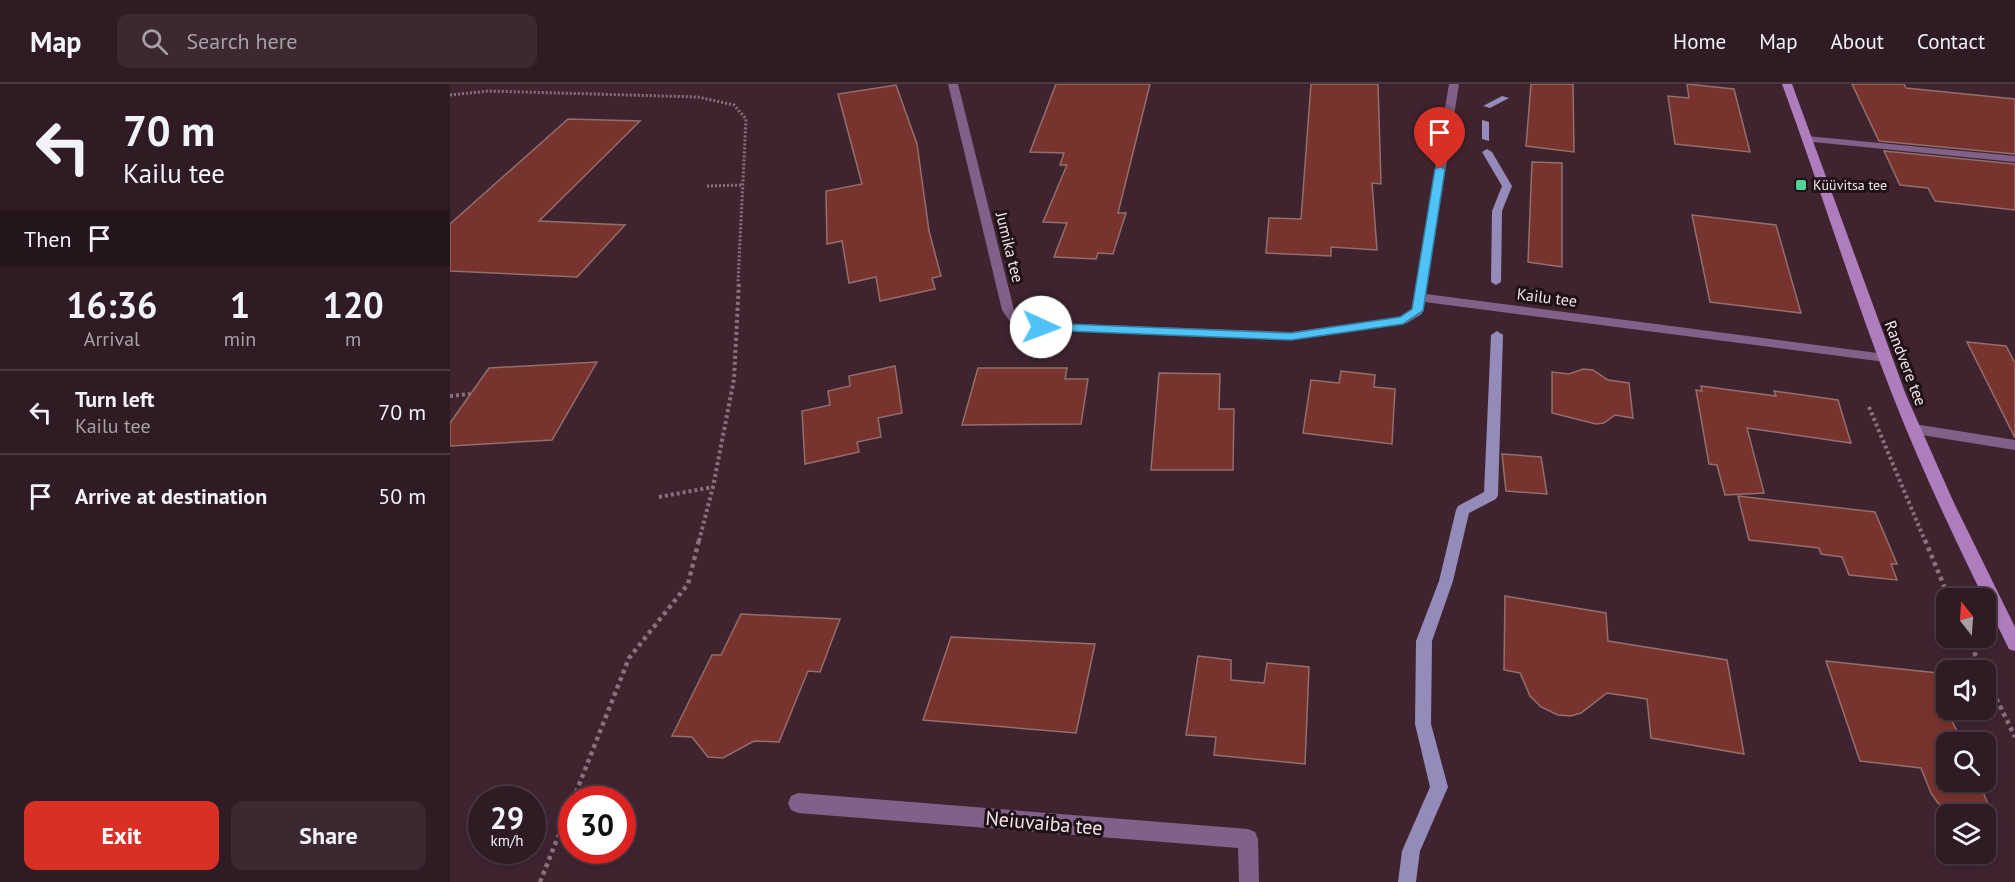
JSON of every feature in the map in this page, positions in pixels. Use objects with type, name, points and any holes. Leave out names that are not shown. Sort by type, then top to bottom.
[{"type":"main road","name":"Randvere tee","points":[[1787,84],[1885,358],[1914,429],[1979,572],[2015,644]]},
{"type":"street","name":"Jumika tee","points":[[953,84],[1008,310],[1018,326],[1291,336],[1403,320],[1418,311],[1419,297]]},
{"type":"street","points":[[1419,297],[1454,84]]},
{"type":"street","points":[[1807,139],[2015,159]]},
{"type":"street","name":"Kailu tee","points":[[1419,297],[1885,358]]},
{"type":"street","points":[[1914,429],[2015,445]]},
{"type":"street","name":"Neiuvaiba tee","points":[[798,803],[1248,839],[1249,882]]},
{"type":"path","points":[[450,95],[489,91],[698,97],[734,105],[746,119],[734,379],[713,487],[688,584],[628,658],[578,786]]},
{"type":"path","points":[[707,186],[743,185]]},
{"type":"path","points":[[450,396],[470,394]]},
{"type":"path","points":[[1866,400],[1945,588]]},
{"type":"path","points":[[659,497],[713,487]]},
{"type":"path","points":[[1996,698],[2015,737]]},
{"type":"path","points":[[540,882],[558,836]]},
{"type":"building","points":[[1056,84],[1150,84],[1118,213],[1126,213],[1113,254],[1098,253],[1096,259],[1054,257],[1067,223],[1043,222],[1067,165],[1060,165],[1064,153],[1030,152]]},
{"type":"building","points":[[1311,84],[1378,84],[1381,184],[1372,183],[1377,250],[1331,247],[1331,256],[1266,253],[1269,218],[1301,219]]},
{"type":"building","points":[[1531,84],[1573,84],[1574,152],[1526,146]]},
{"type":"building","points":[[1687,84],[1734,89],[1750,152],[1675,144],[1668,96],[1689,98]]},
{"type":"building","points":[[1852,84],[1904,84],[1906,88],[2015,99],[2015,154],[1879,141]]},
{"type":"building","points":[[896,85],[917,144],[929,231],[941,276],[932,278],[935,289],[880,301],[876,277],[849,283],[842,241],[827,244],[826,191],[862,184],[838,94]]},
{"type":"building","points":[[568,119],[640,121],[539,221],[625,225],[577,277],[450,271],[450,224]]},
{"type":"building","points":[[1884,151],[2015,164],[2015,210],[1935,201],[1928,188],[1900,185]]},
{"type":"building","points":[[1532,162],[1562,163],[1562,267],[1528,262]]},
{"type":"building","points":[[1692,215],[1776,225],[1801,313],[1710,302]]},
{"type":"building","points":[[1967,342],[2006,346],[2015,363],[2015,438]]},
{"type":"building","points":[[597,362],[552,440],[450,446],[450,423],[489,368]]},
{"type":"building","points":[[895,366],[902,413],[878,418],[881,437],[857,442],[859,452],[805,464],[802,411],[830,405],[828,391],[850,386],[849,376]]},
{"type":"building","points":[[978,368],[1067,368],[1065,379],[1088,379],[1081,424],[962,425]]},
{"type":"building","points":[[1583,369],[1593,370],[1608,380],[1629,383],[1633,418],[1615,415],[1604,423],[1596,424],[1552,413],[1552,372],[1569,374]]},
{"type":"building","points":[[1341,371],[1375,375],[1374,387],[1395,389],[1392,444],[1303,433],[1311,380],[1339,383]]},
{"type":"building","points":[[1159,373],[1220,374],[1219,409],[1234,409],[1233,470],[1151,470]]},
{"type":"building","points":[[1701,386],[1776,396],[1774,391],[1838,400],[1851,443],[1747,428],[1764,493],[1725,495],[1717,465],[1709,464],[1696,390],[1702,391]]},
{"type":"building","points":[[1502,454],[1541,457],[1547,494],[1506,491]]},
{"type":"building","points":[[1738,496],[1875,512],[1897,564],[1891,564],[1897,580],[1849,575],[1842,557],[1821,554],[1819,548],[1749,540]]},
{"type":"building","points":[[1505,596],[1606,613],[1608,641],[1727,660],[1744,754],[1651,738],[1647,699],[1607,693],[1581,713],[1571,716],[1558,715],[1541,707],[1530,696],[1520,673],[1504,670]]},
{"type":"building","points":[[741,614],[840,619],[820,672],[808,671],[779,742],[754,741],[723,758],[708,757],[692,737],[672,736],[712,655],[721,655]]},
{"type":"building","points":[[951,637],[1095,644],[1076,733],[923,720]]},
{"type":"building","points":[[1198,656],[1231,660],[1231,680],[1264,683],[1267,663],[1309,667],[1305,764],[1214,755],[1216,737],[1186,735]]},
{"type":"building","points":[[1826,661],[1936,673],[1936,720],[1952,720],[1957,732],[1936,732],[1936,792],[1983,792],[1988,804],[1939,804],[1931,793],[1921,768],[1860,761]]},
{"type":"waterway","points":[[1487,106],[1505,98]]},
{"type":"waterway","points":[[1485,122],[1486,139]]},
{"type":"waterway","points":[[1487,152],[1507,186],[1497,211],[1496,282]]},
{"type":"waterway","points":[[1407,882],[1411,851],[1439,787],[1423,724],[1424,641],[1446,581],[1463,510],[1491,495],[1497,335]]},
{"type":"place","name":"Küüvitsa tee","points":[[1801,185]]},
{"type":"route","points":[[1041,327],[1291,336],[1403,320],[1418,311],[1440,169]]}]
